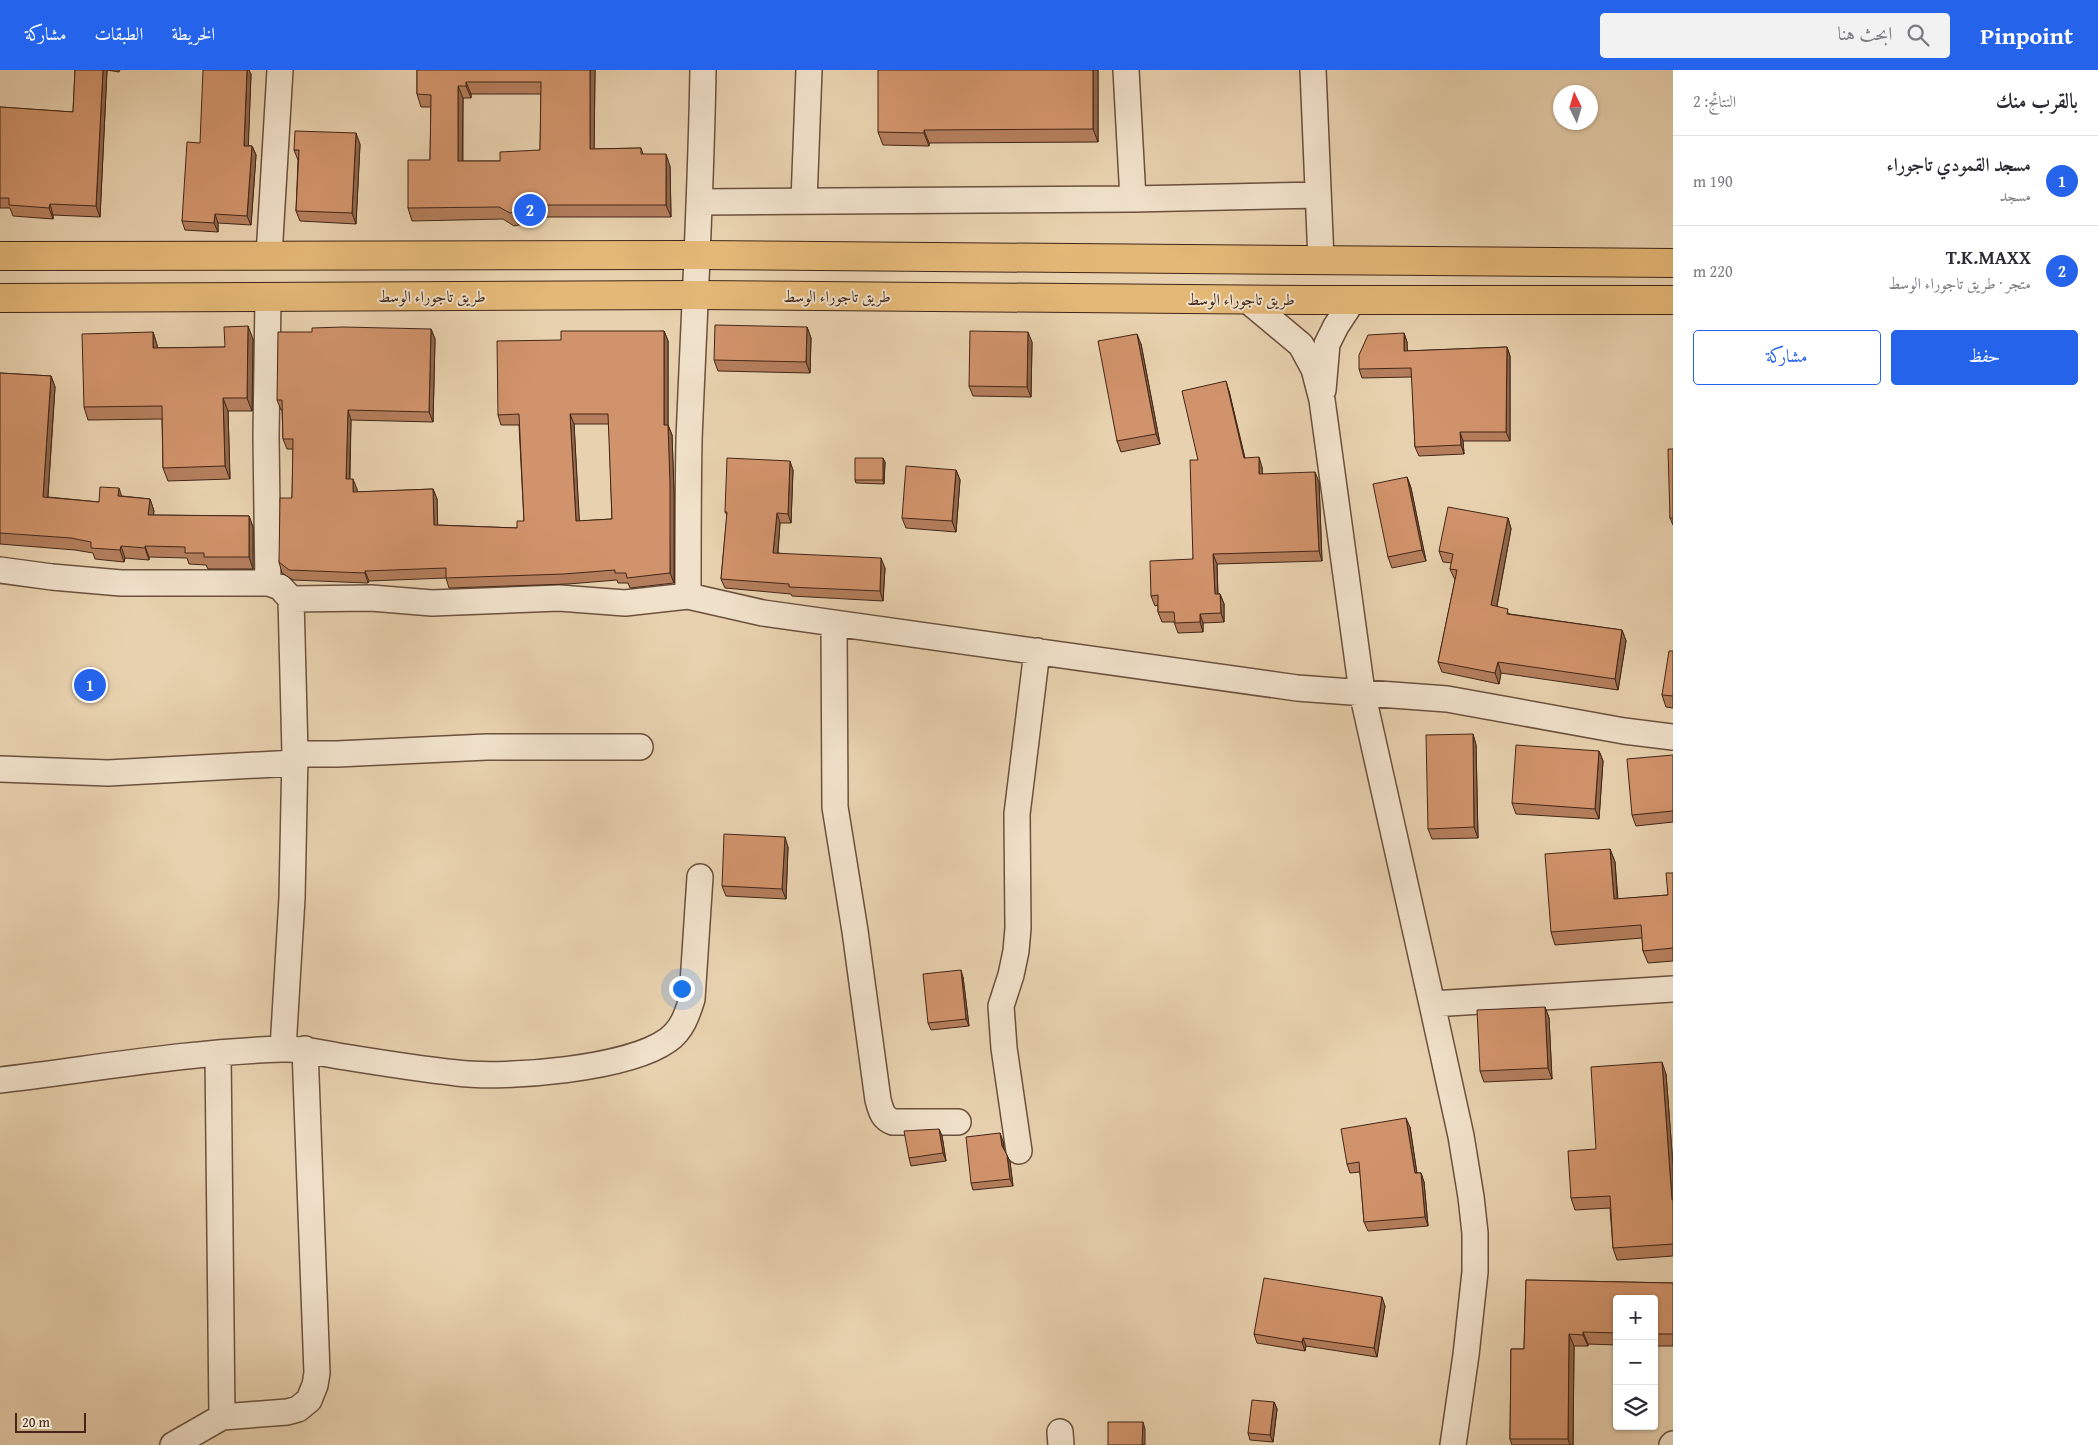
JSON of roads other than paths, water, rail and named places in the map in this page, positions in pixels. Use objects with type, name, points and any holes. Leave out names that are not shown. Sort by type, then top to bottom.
[{"type":"main road","points":[[0,256],[696,255],[1673,263]]},
{"type":"main road","name":"طريق تاجوراء الوسط","points":[[0,298],[696,295],[1353,300],[1673,300]]},
{"type":"street","points":[[269,256],[280,70]]},
{"type":"street","points":[[688,596],[689,442],[696,255],[700,202],[703,70]]},
{"type":"street","points":[[804,201],[809,70]]},
{"type":"street","points":[[1126,70],[1133,199]]},
{"type":"street","points":[[1313,70],[1321,260]]},
{"type":"street","points":[[700,202],[1133,199],[1318,195]]},
{"type":"street","points":[[268,297],[266,437],[268,583]]},
{"type":"street","points":[[1246,299],[1301,345],[1314,369],[1322,400],[1362,692],[1460,1136],[1475,1233],[1475,1272],[1466,1355],[1453,1445]]},
{"type":"street","points":[[1322,400],[1327,344],[1353,300]]},
{"type":"street","points":[[0,570],[121,583],[268,583],[280,587],[290,599],[295,758],[292,898],[294,1049],[316,1313],[316,1385],[309,1400],[298,1409],[288,1412],[222,1417],[172,1445]]},
{"type":"street","points":[[290,599],[371,598],[432,603],[559,598],[624,603],[688,596],[763,614],[1037,650],[1111,663],[1297,688],[1447,699],[1624,731],[1673,737]]},
{"type":"street","points":[[834,623],[835,806],[855,931],[878,1100],[886,1120],[893,1122],[958,1122]]},
{"type":"street","points":[[1020,1150],[1004,1048],[1001,1006],[1016,951],[1018,928],[1017,814],[1037,650]]},
{"type":"street","points":[[0,769],[108,773],[336,754],[487,747],[640,747]]},
{"type":"street","points":[[0,1080],[218,1053],[294,1049],[460,1074],[496,1074],[598,1065],[650,1050],[668,1040],[680,1028],[688,1014],[692,999],[700,877]]},
{"type":"street","points":[[1432,1004],[1673,989]]},
{"type":"street","points":[[218,1053],[222,1417]]},
{"type":"place","name":"T.K.MAXX","points":[[530,210]]},
{"type":"place","name":"مسجد القمودي تاجوراء","points":[[90,685]]}]
